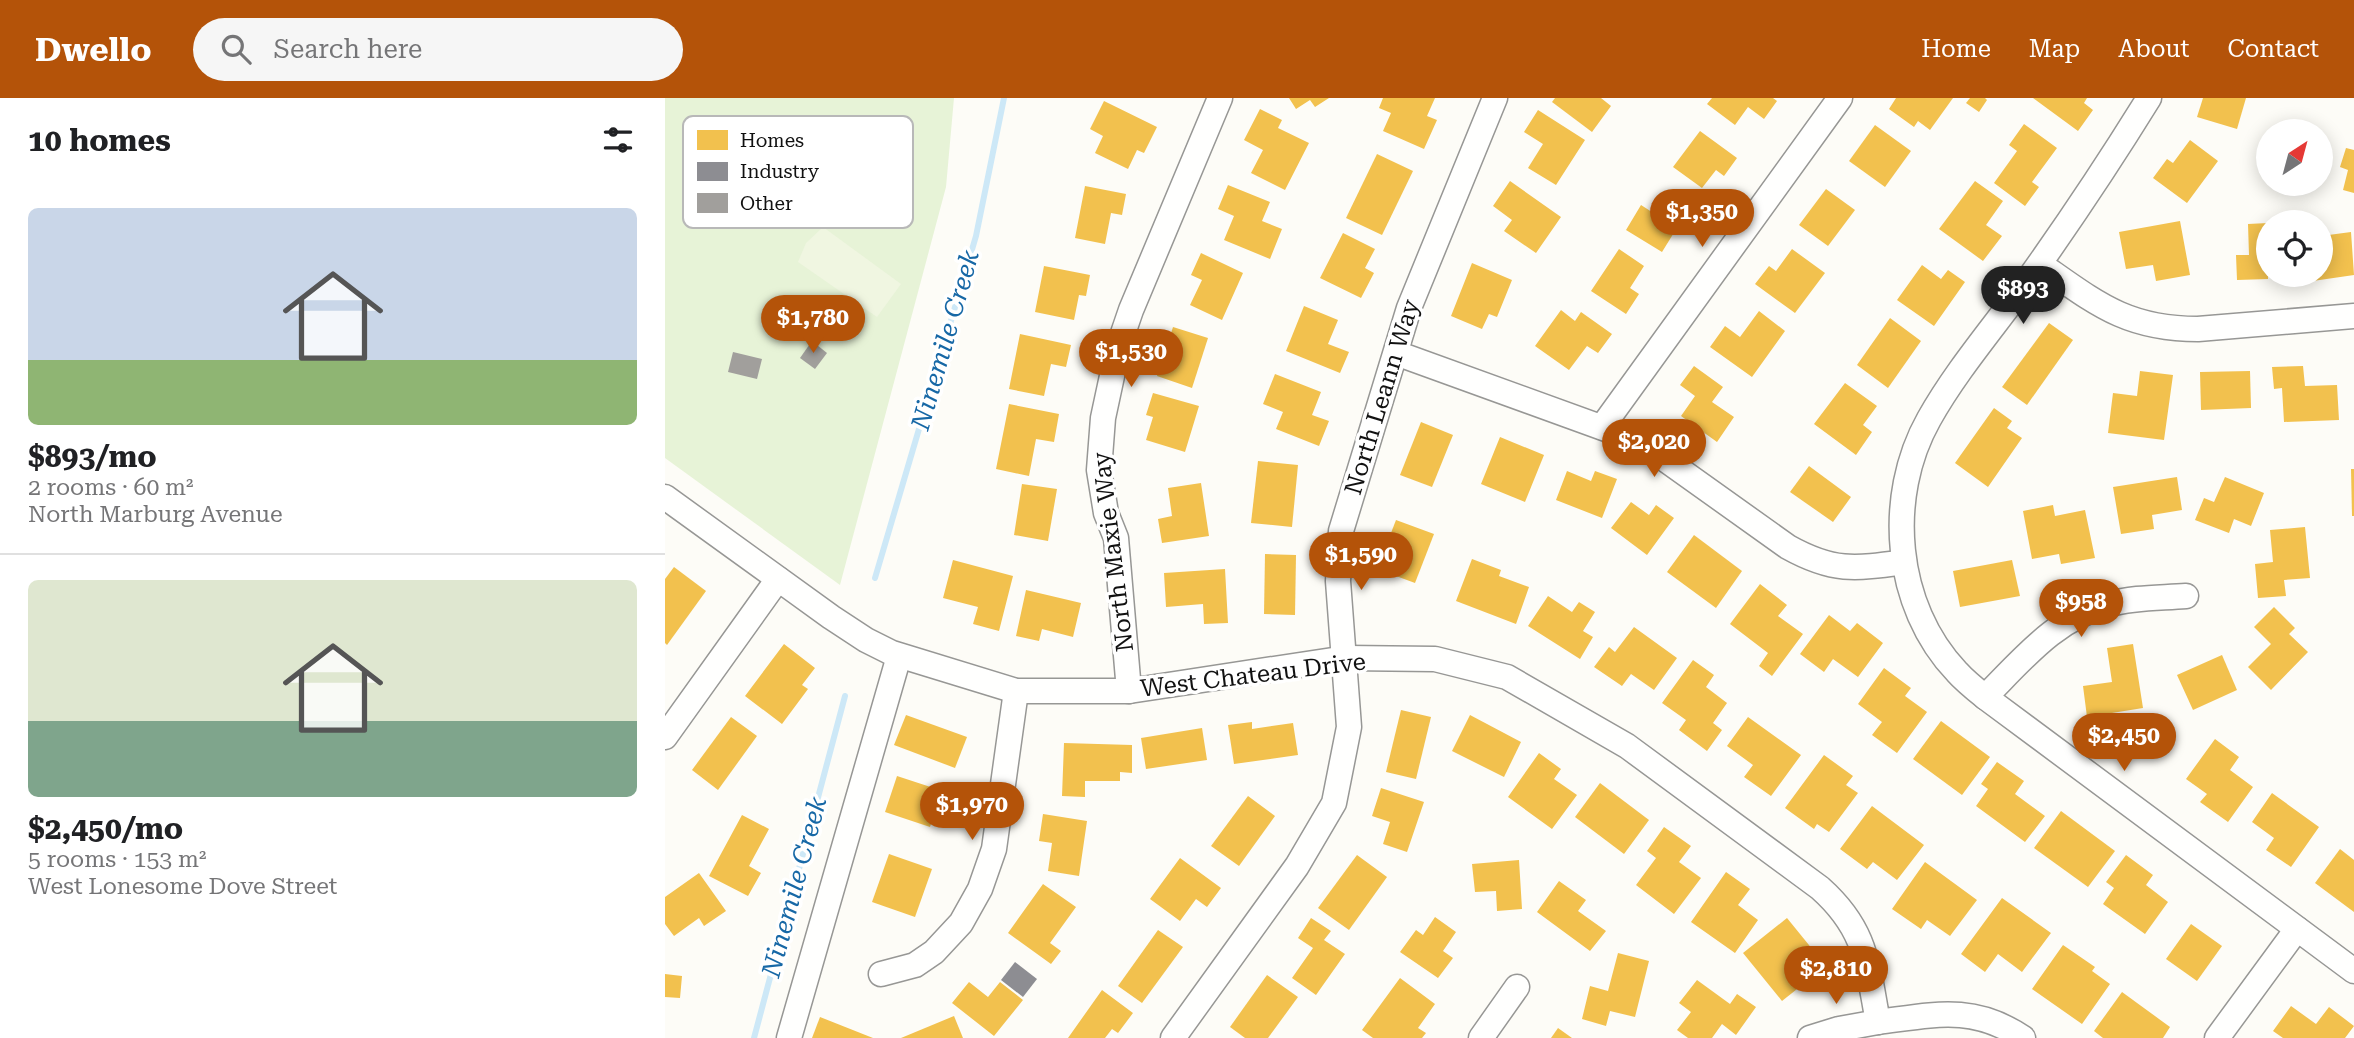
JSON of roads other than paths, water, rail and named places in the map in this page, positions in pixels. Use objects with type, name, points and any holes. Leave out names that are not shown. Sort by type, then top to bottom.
[{"type":"street","name":"North Maxie Way","points":[[1129,691],[1116,538],[1106,513],[1099,470],[1103,418],[1115,361],[1131,310],[1220,98]]},
{"type":"street","name":"North Leann Way","points":[[1173,1038],[1297,866],[1334,803],[1349,727],[1346,658],[1338,581],[1341,531],[1417,285],[1495,98]]},
{"type":"street","points":[[1602,427],[1840,98]]},
{"type":"street","points":[[2149,98],[2040,264],[1943,398],[1919,440],[1910,464],[1903,500],[1901,537],[1904,562],[1918,610],[1929,633],[1957,673],[1985,697],[2354,971]]},
{"type":"street","points":[[2040,264],[2101,307],[2149,325],[2198,329],[2354,316]]},
{"type":"street","points":[[1396,353],[1628,437],[1652,450],[1787,547],[1811,560],[1835,567],[1861,568],[1904,562]]},
{"type":"street","name":"West Chateau Drive","points":[[665,497],[860,636],[899,656],[1016,691],[1129,691],[1346,658],[1435,659],[1507,677],[1627,746],[1820,888],[1839,905],[1864,948],[1878,1023]]},
{"type":"street","points":[[665,737],[778,579]]},
{"type":"street","points":[[1985,697],[2045,637],[2064,622],[2111,603],[2186,596]]},
{"type":"street","points":[[789,1038],[899,656]]},
{"type":"street","points":[[881,974],[915,965],[934,952],[961,923],[980,889],[994,849],[1016,691]]},
{"type":"street","points":[[2217,1038],[2297,929]]},
{"type":"street","points":[[1481,1038],[1517,987]]},
{"type":"street","points":[[1810,1038],[1839,1029],[1949,1013],[1974,1016],[1998,1024],[2023,1038]]},
{"type":"waterway","name":"Ninemile Creek","points":[[875,578],[976,236],[1004,98]]},
{"type":"waterway","name":"Ninemile Creek","points":[[754,1038],[845,696]]}]
